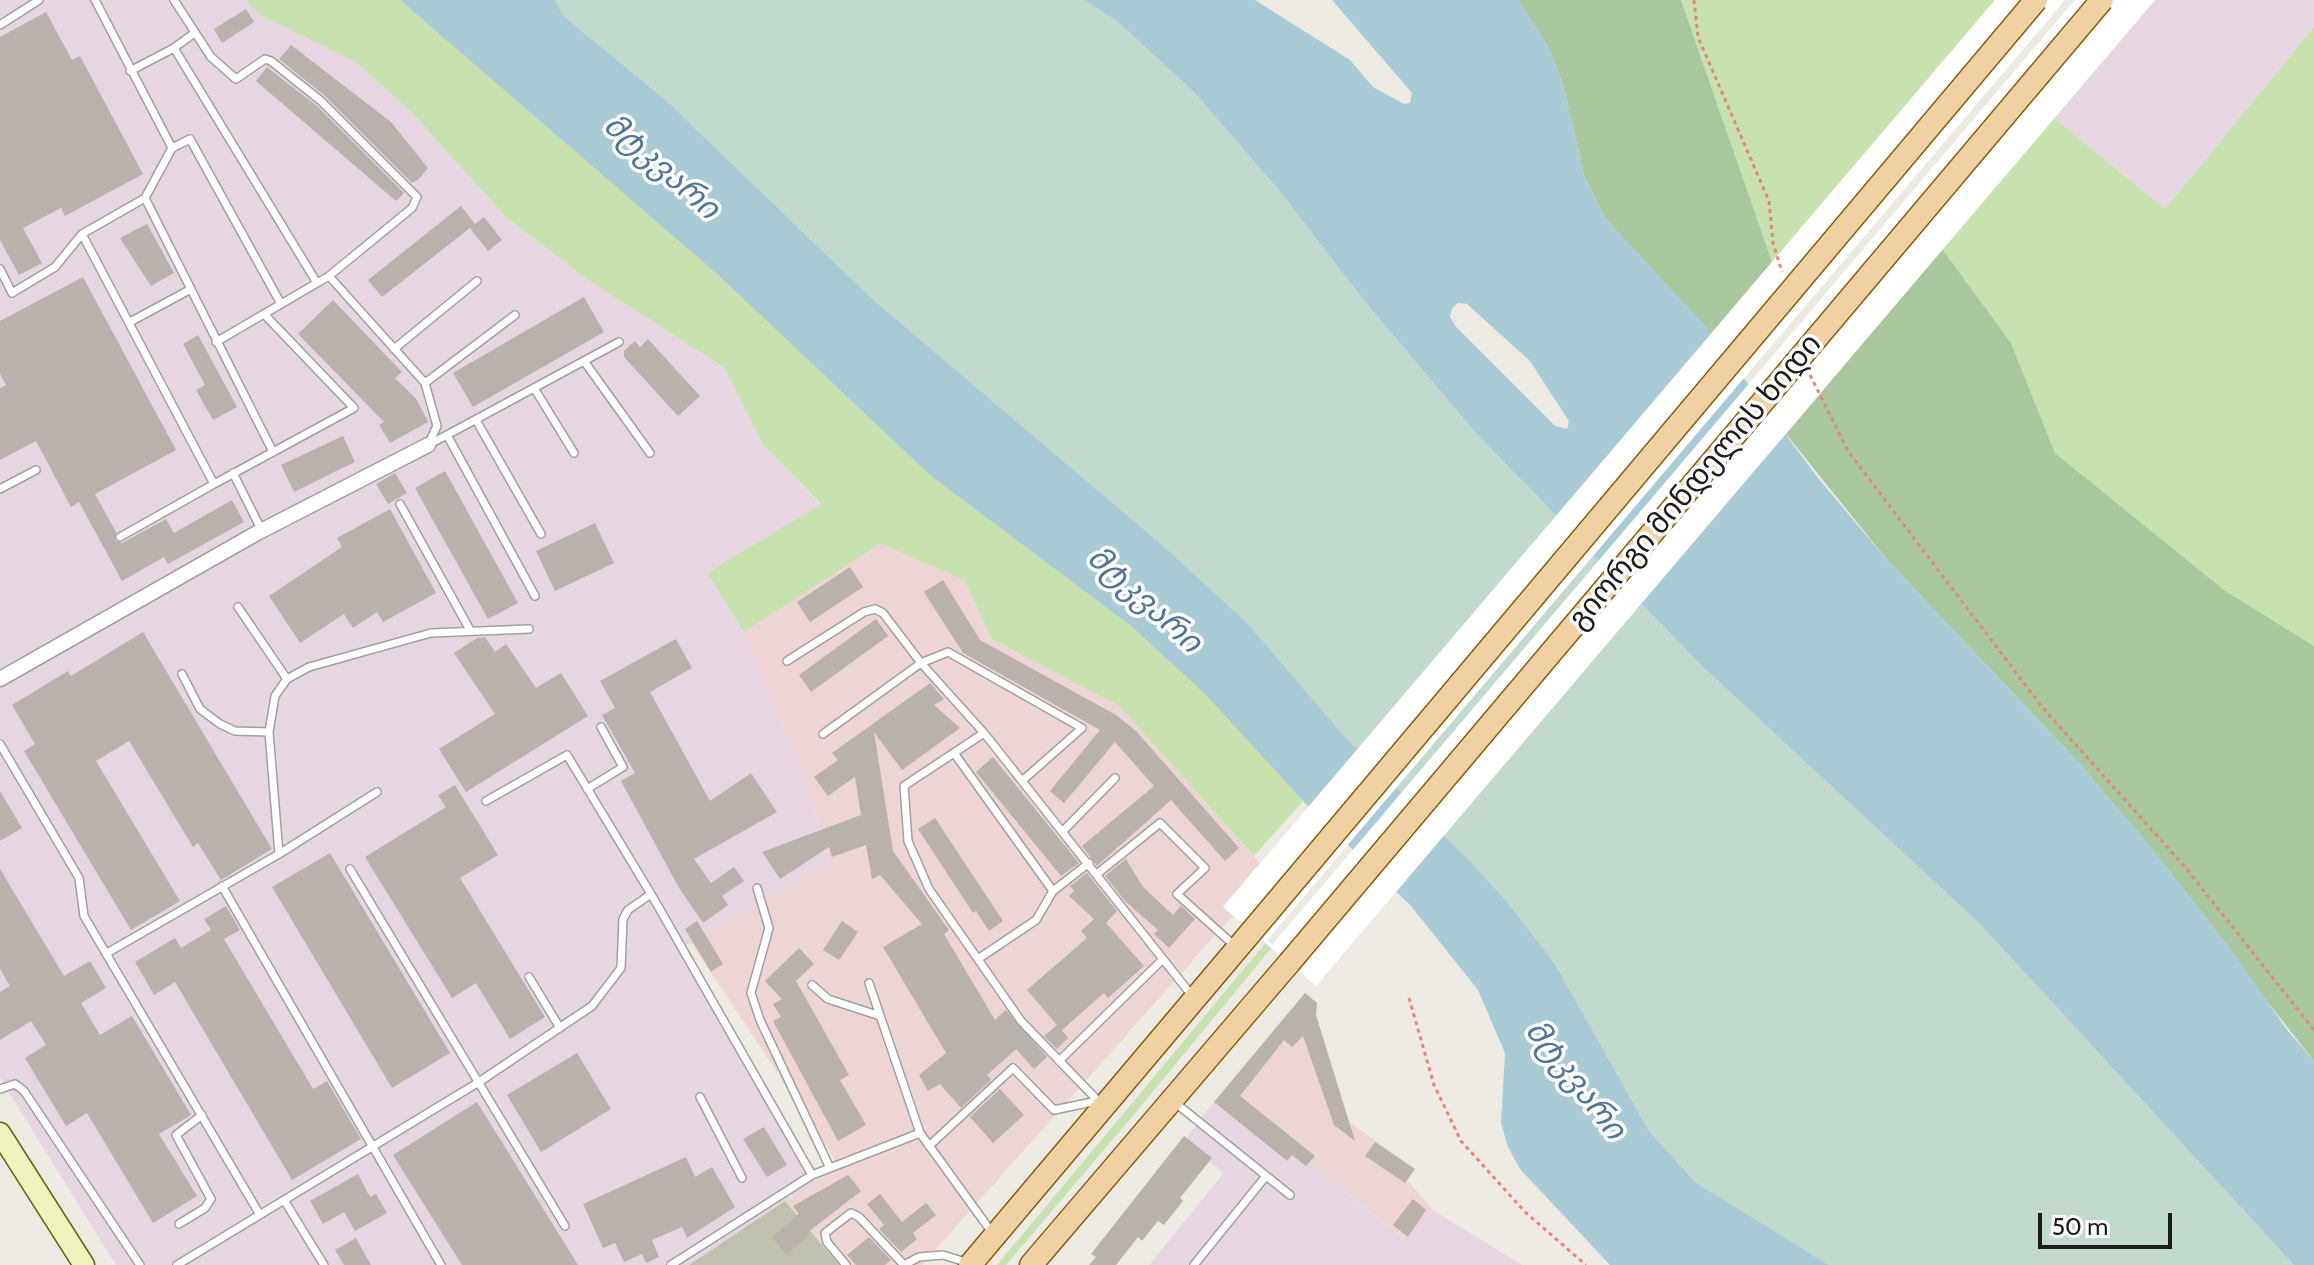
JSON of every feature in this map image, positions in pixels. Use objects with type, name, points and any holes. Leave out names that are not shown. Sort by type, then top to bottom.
[{"type":"main road","name":"გიორგი მინდელის ხიდი","points":[[971,1264],[1100,1104],[1194,999],[2036,0]]},
{"type":"main road","name":"გიორგი მინდელის ხიდი","points":[[1031,1265],[2102,0]]},
{"type":"main road","points":[[0,1133],[84,1265]]},
{"type":"street","points":[[0,679],[262,531],[428,445]]},
{"type":"lane","points":[[0,25],[39,0]]},
{"type":"lane","points":[[95,0],[172,148]]},
{"type":"lane","points":[[174,0],[193,34],[211,57],[236,79],[262,60],[271,61],[321,101],[417,197],[412,208],[329,276],[216,342]]},
{"type":"lane","points":[[130,71],[174,48],[193,34]]},
{"type":"lane","points":[[174,48],[317,283]]},
{"type":"lane","points":[[0,269],[12,293],[55,267],[82,234],[145,198],[172,148],[190,139],[281,304]]},
{"type":"lane","points":[[145,198],[273,452]]},
{"type":"lane","points":[[82,234],[214,484]]},
{"type":"lane","points":[[329,276],[425,383],[437,426],[428,445]]},
{"type":"lane","points":[[394,349],[477,281]]},
{"type":"lane","points":[[130,322],[191,289]]},
{"type":"lane","points":[[120,537],[354,408],[264,314]]},
{"type":"lane","points":[[425,383],[515,315]]},
{"type":"lane","points":[[428,445],[619,342]]},
{"type":"lane","points":[[584,361],[650,453]]},
{"type":"lane","points":[[534,388],[574,453]]},
{"type":"lane","points":[[476,420],[541,534]]},
{"type":"lane","points":[[447,435],[535,596]]},
{"type":"lane","points":[[0,489],[36,470]]},
{"type":"lane","points":[[233,473],[262,531]]},
{"type":"lane","points":[[400,504],[470,630]]},
{"type":"lane","points":[[238,607],[287,679]]},
{"type":"lane","points":[[787,661],[853,618],[875,609],[892,624],[921,663],[984,733],[1194,999]]},
{"type":"lane","points":[[279,854],[269,732],[275,696],[287,679],[309,667],[431,633],[529,629]]},
{"type":"lane","points":[[823,734],[921,663],[948,652],[1082,728],[1022,781]]},
{"type":"lane","points":[[182,674],[200,709],[220,724],[235,731],[269,732]]},
{"type":"lane","points":[[587,789],[623,767],[601,727]]},
{"type":"lane","points":[[984,733],[904,786],[908,841],[929,889],[1021,1021],[1100,1104]]},
{"type":"lane","points":[[0,744],[79,878],[84,916],[260,1215]]},
{"type":"lane","points":[[954,753],[1053,891]]},
{"type":"lane","points":[[486,801],[567,755],[651,894],[812,1175]]},
{"type":"lane","points":[[1063,831],[1115,778]]},
{"type":"lane","points":[[107,953],[279,854],[377,792]]},
{"type":"lane","points":[[1097,874],[1160,823],[1205,868],[1177,894],[1244,940]]},
{"type":"lane","points":[[978,959],[1036,920],[1053,891],[1089,863]]},
{"type":"lane","points":[[350,869],[565,1226]]},
{"type":"lane","points":[[222,886],[441,1265]]},
{"type":"lane","points":[[757,888],[769,928],[751,993],[760,1020],[830,1168]]},
{"type":"lane","points":[[177,1265],[479,1082],[592,1006],[616,979],[624,958],[623,919],[628,910],[651,894]]},
{"type":"lane","points":[[1059,1061],[1162,960]]},
{"type":"lane","points":[[529,977],[560,1028]]},
{"type":"lane","points":[[869,983],[920,1133],[994,1236]]},
{"type":"lane","points":[[812,985],[828,999],[880,1016]]},
{"type":"lane","points":[[929,1146],[1013,1068],[1054,1110],[1100,1104]]},
{"type":"lane","points":[[0,1089],[11,1084],[24,1091],[140,1265]]},
{"type":"lane","points":[[700,1097],[742,1178]]},
{"type":"lane","points":[[1172,1099],[1290,1195]]},
{"type":"lane","points":[[179,1224],[205,1208],[211,1199],[176,1135],[202,1115]]},
{"type":"lane","points":[[671,1265],[812,1175],[920,1133]]},
{"type":"lane","points":[[1194,1265],[1266,1176]]},
{"type":"lane","points":[[284,1200],[324,1265]]},
{"type":"lane","points":[[846,1265],[827,1242],[825,1233],[851,1213],[859,1217],[904,1265],[919,1257],[943,1255],[971,1264]]},
{"type":"path","points":[[1694,0],[1698,37],[1769,201],[1773,243],[1784,278]]},
{"type":"path","points":[[1808,371],[1848,451],[2042,707],[2185,867],[2314,1030]]},
{"type":"path","points":[[1409,998],[1434,1085],[1461,1141],[1525,1212],[1586,1265]]},
{"type":"shaded area","points":[[0,0],[246,0],[258,14],[356,62],[412,113],[507,218],[588,280],[725,368],[764,446],[821,505],[707,573],[744,632],[805,779],[830,862],[677,950],[816,1183],[689,1265],[116,1265],[0,1078]]},
{"type":"shaded area","points":[[554,0],[1084,0],[1117,21],[1194,92],[1278,189],[1366,303],[1475,432],[1702,666],[1980,924],[2294,1265],[1829,1265],[1695,1182],[1649,1131],[1555,964],[1465,856],[1343,735],[1155,539],[870,297],[669,103],[565,17]]},
{"type":"shaded area","points":[[2155,0],[2314,0],[2314,27],[2165,209],[2054,118]]},
{"type":"shaded area","points":[[880,542],[965,581],[992,639],[1119,706],[1260,863],[1223,906],[1233,915],[922,1265],[839,1265],[785,1201],[839,1165],[690,941],[830,862],[805,779],[744,632]]},
{"type":"shaded area","points":[[1305,993],[1317,1003],[1315,1020],[1349,1122],[1415,1169],[1407,1180],[1433,1210],[1407,1241],[1310,1163],[1306,1166],[1287,1161],[1214,1102]]},
{"type":"shaded area","points":[[1214,1102],[1286,1161],[1292,1155],[1306,1166],[1309,1162],[1406,1241],[1433,1210],[1522,1265],[1149,1265],[1224,1173],[1184,1141]]},
{"type":"shaded area","points":[[785,1201],[839,1265],[689,1265]]},
{"type":"green space","points":[[246,0],[400,0],[718,275],[931,476],[1131,626],[1206,695],[1303,801],[1254,856],[1119,706],[992,639],[965,581],[881,543],[744,632],[707,573],[821,504],[764,446],[725,368],[588,280],[507,218],[412,113],[356,62],[258,14]]},
{"type":"green space","points":[[1518,0],[1681,0],[1772,262],[1711,334],[1605,218],[1584,175],[1563,84],[1549,48]]},
{"type":"green space","points":[[1681,0],[1995,0],[1772,262]]},
{"type":"green space","points":[[2314,27],[2314,646],[2224,590],[2055,453],[2011,343],[1942,249],[2054,118],[2165,209]]},
{"type":"green space","points":[[1942,249],[2011,343],[2055,453],[2224,590],[2314,646],[2314,1061],[2083,767],[1888,561],[1786,434]]},
{"type":"green space","points":[[1267,941],[1273,946],[1137,1111],[1006,1265],[997,1265]]},
{"type":"water","name":"მტკვარი","points":[[400,0],[554,0],[565,17],[669,103],[870,297],[1155,539],[1246,622],[1343,735],[1506,901],[1555,964],[1649,1131],[1695,1182],[1829,1265],[1610,1265],[1520,1169],[1508,1147],[1501,1123],[1505,1053],[1478,990],[1411,906],[1303,801],[1206,695],[1131,626],[931,476],[718,275]]},
{"type":"water","points":[[1084,0],[1255,0],[1350,60],[1373,87],[1404,104],[1410,103],[1412,93],[1332,0],[1518,0],[1549,47],[1563,84],[1584,175],[1605,218],[1702,322],[1818,478],[1888,561],[2083,767],[2155,852],[2230,948],[2288,1031],[2314,1061],[2314,1265],[2294,1265],[1980,924],[1702,666],[1475,432],[1366,303],[1278,189],[1194,92],[1117,21]],"holes":[[[1458,303],[1467,304],[1530,361],[1569,421],[1567,429],[1555,426],[1456,327],[1450,317],[1452,308]]]},
{"type":"pier","points":[[1995,0],[2065,0],[1267,940],[1272,945],[2075,0],[2155,0],[1316,986],[1223,907]]},
{"type":"building","points":[[246,9],[254,22],[222,43],[214,29]]},
{"type":"building","points":[[46,12],[72,60],[80,56],[143,174],[65,216],[61,208],[23,228],[42,263],[19,275],[0,240],[0,37]]},
{"type":"building","points":[[291,45],[391,122],[428,168],[419,179],[412,183],[325,96],[279,59]]},
{"type":"building","points":[[267,67],[317,106],[404,193],[396,201],[256,81]]},
{"type":"building","points":[[461,206],[475,224],[382,297],[368,280]]},
{"type":"building","points":[[484,217],[502,240],[488,251],[470,228]]},
{"type":"building","points":[[147,224],[174,273],[151,286],[120,238]]},
{"type":"building","points":[[83,277],[176,450],[95,494],[116,532],[115,541],[122,543],[166,519],[174,533],[232,500],[244,522],[168,564],[164,557],[122,581],[79,502],[71,507],[36,441],[0,460],[0,388],[6,385],[0,374],[0,321]]},
{"type":"building","points":[[584,297],[604,332],[473,407],[453,373]]},
{"type":"building","points":[[333,300],[402,372],[395,378],[417,400],[428,422],[390,443],[379,425],[384,422],[298,334]]},
{"type":"building","points":[[198,335],[237,407],[213,420],[196,390],[205,385],[183,344]]},
{"type":"building","points":[[648,339],[700,396],[678,416],[624,357],[624,351],[635,341],[640,347]]},
{"type":"building","points":[[343,436],[355,462],[294,492],[281,465]]},
{"type":"building","points":[[445,471],[518,603],[488,619],[415,488]]},
{"type":"building","points":[[395,473],[407,493],[388,504],[376,484]]},
{"type":"building","points":[[390,509],[436,593],[383,622],[377,612],[353,628],[344,614],[300,643],[269,596],[342,547],[337,538]]},
{"type":"building","points":[[595,523],[614,563],[555,591],[536,551]]},
{"type":"building","points":[[850,567],[863,587],[810,622],[797,602]]},
{"type":"building","points":[[943,580],[980,640],[1116,715],[1136,731],[1239,848],[1225,861],[1171,800],[1097,866],[1082,846],[1154,786],[1115,742],[1064,803],[1050,791],[1100,730],[963,653],[924,592]]},
{"type":"building","points":[[876,619],[888,636],[811,692],[799,675]]},
{"type":"building","points":[[143,632],[272,849],[221,880],[198,843],[193,847],[129,741],[96,761],[180,901],[131,930],[24,751],[35,744],[12,705],[68,671],[71,676]]},
{"type":"building","points":[[485,637],[495,652],[506,644],[536,688],[561,673],[588,716],[466,792],[439,749],[495,714],[454,653],[477,638]]},
{"type":"building","points":[[676,639],[692,668],[650,692],[710,801],[751,773],[777,812],[694,859],[711,883],[734,867],[744,881],[722,896],[728,905],[703,923],[679,888],[621,781],[635,773],[602,715],[615,708],[600,681]]},
{"type":"building","points":[[930,683],[944,699],[934,705],[960,728],[902,770],[874,732],[893,851],[949,930],[944,934],[995,1020],[1006,1010],[1047,1057],[1034,1069],[1016,1049],[987,1075],[991,1080],[961,1108],[940,1084],[928,1091],[919,1075],[946,1053],[883,947],[922,924],[880,875],[872,879],[866,845],[832,857],[829,847],[780,879],[762,852],[861,815],[855,777],[828,796],[814,777],[838,760],[832,753]]},
{"type":"building","points":[[993,757],[1079,863],[1061,876],[976,772]]},
{"type":"building","points":[[455,785],[498,855],[460,878],[545,1017],[510,1039],[476,983],[452,998],[365,857],[446,807],[438,795]]},
{"type":"building","points":[[0,791],[22,828],[0,841]]},
{"type":"building","points":[[935,818],[1003,921],[989,931],[976,911],[973,913],[918,829]]},
{"type":"building","points":[[330,853],[450,1053],[392,1088],[272,887]]},
{"type":"building","points":[[1126,859],[1143,887],[1173,915],[1181,906],[1195,919],[1169,948],[1154,934],[1158,930],[1125,901],[1105,876]]},
{"type":"building","points":[[0,869],[64,976],[90,961],[106,988],[81,1003],[100,1035],[132,1016],[191,1115],[159,1134],[197,1196],[153,1223],[87,1113],[66,1126],[25,1058],[46,1045],[31,1021],[0,1040],[0,992],[10,986],[0,969]]},
{"type":"building","points":[[1087,873],[1117,911],[1106,923],[1144,966],[1108,998],[1104,993],[1062,1030],[1068,1038],[1057,1049],[1044,1036],[1057,1025],[1027,990],[1087,938],[1081,931],[1094,919],[1069,896],[1074,891],[1070,886]]},
{"type":"building","points":[[226,906],[240,930],[224,939],[313,1089],[327,1081],[361,1139],[292,1180],[175,982],[154,995],[135,962],[175,938],[181,948],[211,930],[204,919]]},
{"type":"building","points":[[697,921],[723,964],[711,972],[685,929]]},
{"type":"building","points":[[842,921],[858,932],[839,960],[823,950]]},
{"type":"building","points":[[799,948],[814,964],[796,981],[849,1075],[840,1080],[866,1125],[838,1141],[773,1021],[781,1017],[773,1004],[782,999],[765,981]]},
{"type":"building","points":[[1305,993],[1317,1003],[1316,1015],[1355,1141],[1334,1125],[1303,1036],[1292,1047],[1284,1040],[1240,1096],[1315,1156],[1306,1166],[1292,1155],[1287,1161],[1214,1102]]},
{"type":"building","points":[[577,1053],[611,1109],[541,1152],[507,1095]]},
{"type":"building","points":[[1000,1089],[1024,1115],[993,1143],[970,1117]]},
{"type":"building","points":[[477,1102],[578,1265],[462,1265],[393,1155]]},
{"type":"building","points":[[764,1127],[787,1165],[767,1177],[743,1139]]},
{"type":"building","points":[[1184,1136],[1212,1158],[1180,1198],[1183,1201],[1164,1225],[1158,1221],[1142,1241],[1138,1237],[1116,1265],[1089,1265],[1096,1257],[1091,1254]]},
{"type":"building","points":[[1375,1142],[1415,1169],[1405,1183],[1365,1156]]},
{"type":"building","points":[[686,1157],[695,1177],[712,1167],[735,1207],[687,1238],[682,1227],[652,1240],[659,1257],[646,1263],[642,1254],[624,1262],[615,1243],[603,1248],[583,1204]]},
{"type":"building","points":[[358,1174],[370,1197],[376,1194],[387,1213],[355,1231],[344,1212],[323,1224],[310,1201]]},
{"type":"building","points":[[848,1175],[861,1191],[807,1233],[809,1235],[787,1255],[772,1237],[799,1214],[793,1206]]},
{"type":"building","points":[[880,1194],[902,1222],[926,1203],[936,1215],[913,1233],[917,1239],[901,1252],[879,1229],[884,1225],[867,1204]]},
{"type":"building","points":[[1413,1199],[1426,1210],[1408,1237],[1393,1225]]},
{"type":"building","points":[[869,1237],[891,1260],[885,1265],[856,1265],[847,1255]]},
{"type":"building","points":[[356,1238],[371,1265],[344,1265],[335,1250]]}]
